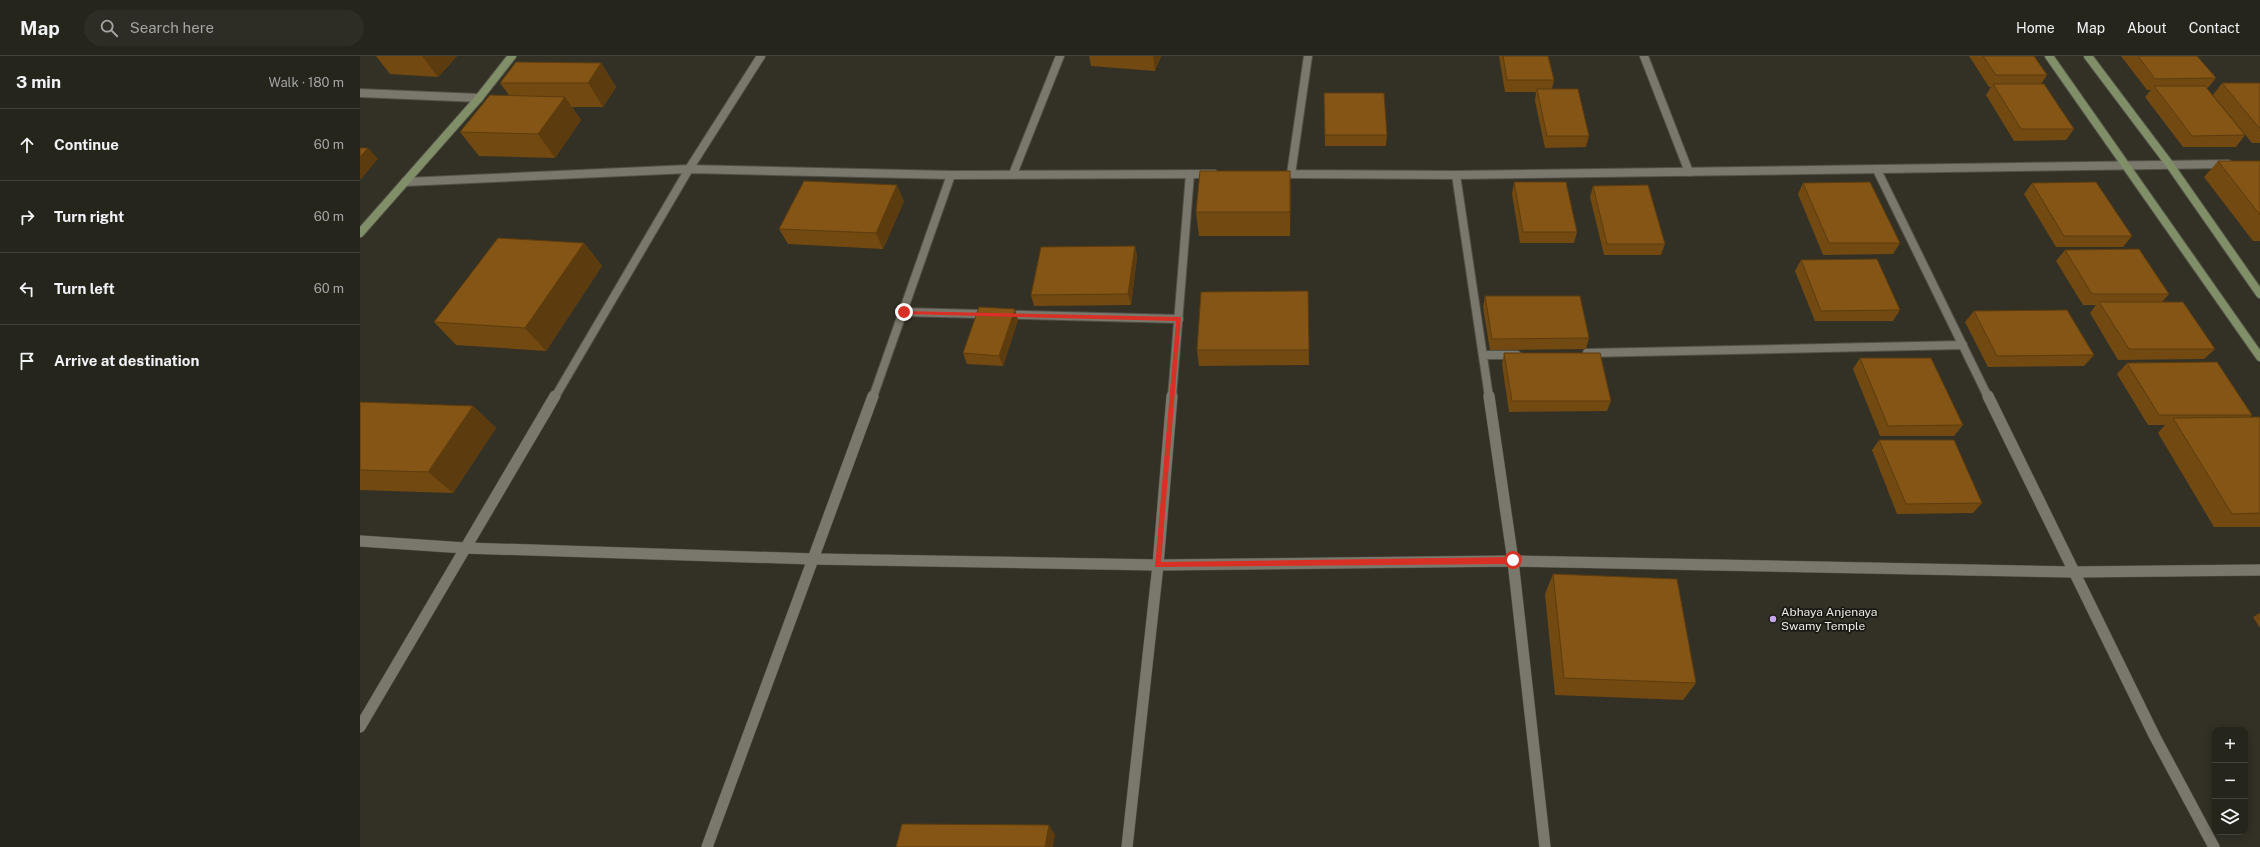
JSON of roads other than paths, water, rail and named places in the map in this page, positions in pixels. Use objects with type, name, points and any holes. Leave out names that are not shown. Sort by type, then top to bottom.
[{"type":"main road","points":[[360,233],[479,98],[512,56]]},
{"type":"main road","points":[[2049,56],[2260,357]]},
{"type":"main road","points":[[2088,56],[2170,166],[2260,294]]},
{"type":"street","points":[[360,727],[689,168],[761,56]]},
{"type":"street","points":[[1013,174],[1060,56]]},
{"type":"street","points":[[1308,56],[1287,174],[1456,175],[2126,167],[2238,164]]},
{"type":"street","points":[[1644,56],[1689,172]]},
{"type":"street","points":[[360,94],[479,98]]},
{"type":"street","points":[[405,182],[689,168],[951,175],[1221,174]]},
{"type":"street","points":[[1877,170],[2155,737],[2214,847]]},
{"type":"street","points":[[1127,847],[1158,565],[1190,174]]},
{"type":"street","points":[[707,847],[904,312],[951,175]]},
{"type":"street","points":[[1456,175],[1513,560],[1545,847]]},
{"type":"street","points":[[904,312],[1179,319]]},
{"type":"street","points":[[1577,353],[1963,345]]},
{"type":"street","points":[[1483,355],[1530,354]]},
{"type":"street","points":[[360,540],[465,548],[814,559],[1158,565],[1513,560],[2073,572],[2260,570]]},
{"type":"place","name":"Abhaya Anjenaya Swamy Temple","points":[[1773,619]]}]
